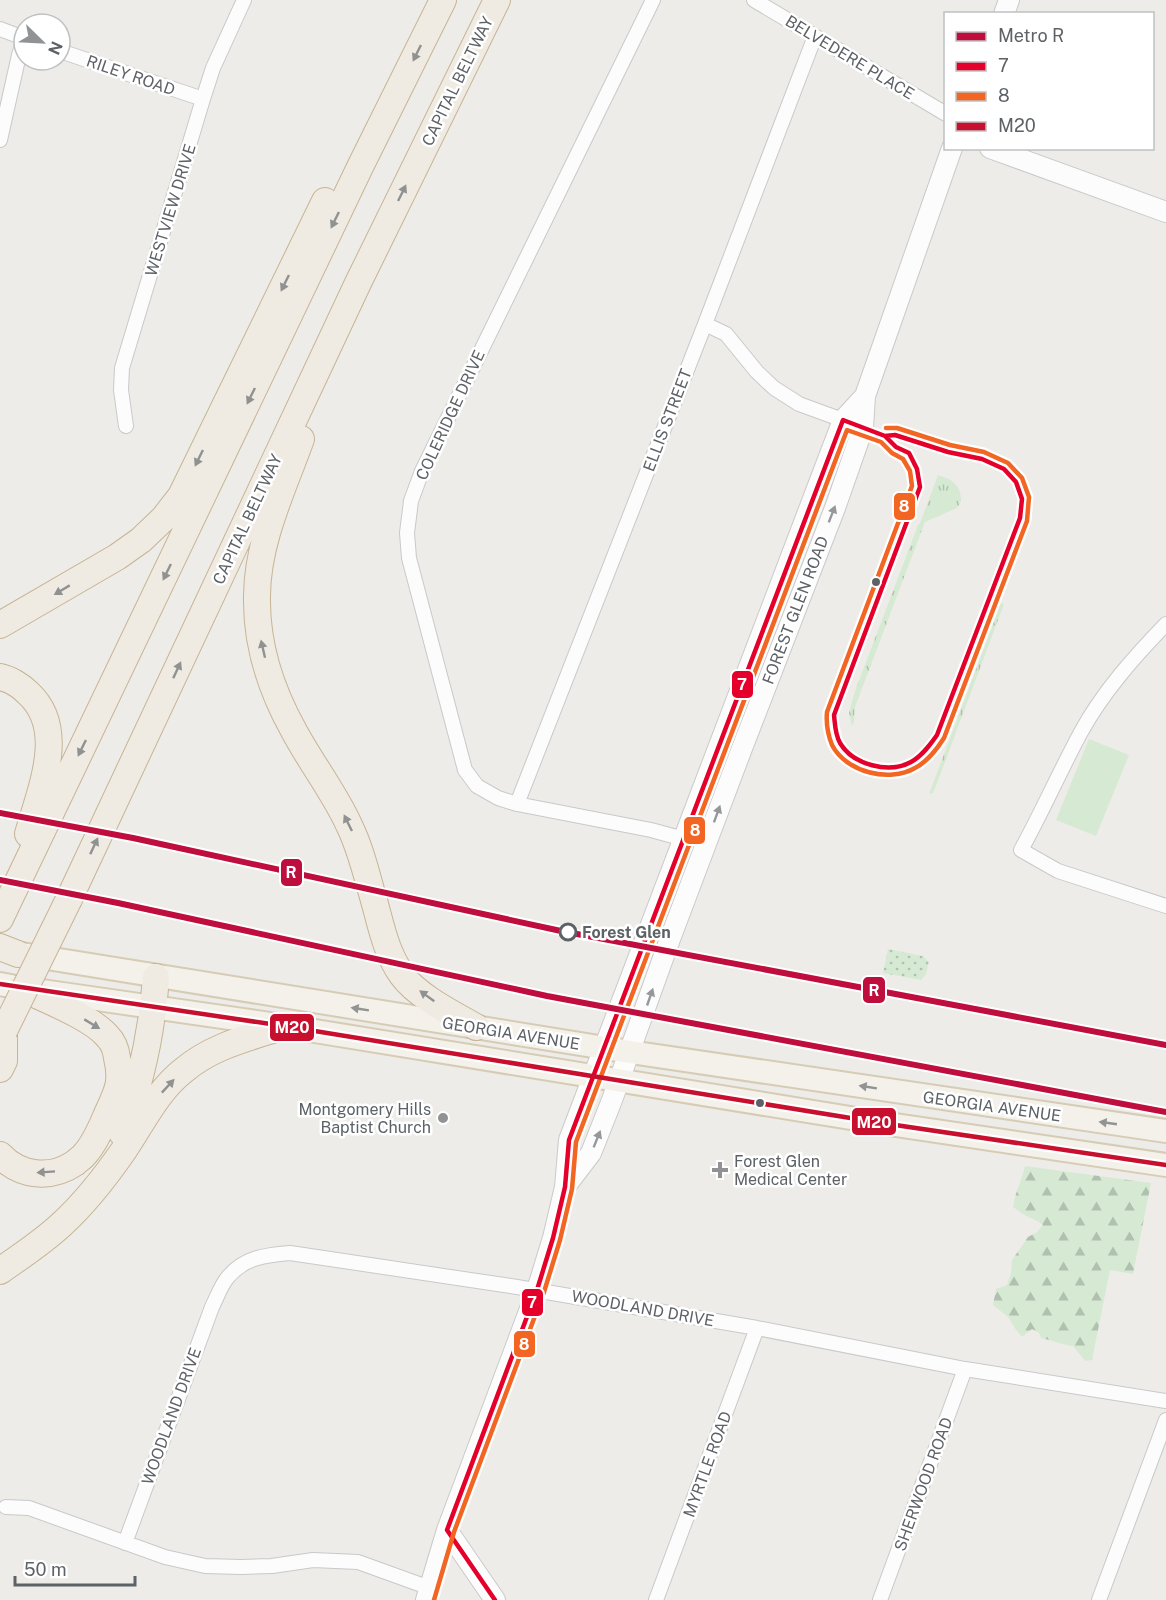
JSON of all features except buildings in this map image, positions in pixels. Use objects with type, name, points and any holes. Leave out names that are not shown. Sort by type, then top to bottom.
[{"type":"highway","points":[[6,908],[442,0]]},
{"type":"highway","name":"CAPITAL BELTWAY","points":[[2,1035],[69,899],[358,284],[497,0]]},
{"type":"highway","points":[[0,625],[117,557],[141,540],[163,519],[181,496],[334,182],[360,167]]},
{"type":"highway","points":[[358,284],[269,527],[260,562],[257,595],[259,631],[267,669],[278,699],[293,730],[350,826],[371,890],[381,931],[392,960],[404,977],[425,996],[476,1028]]},
{"type":"highway","points":[[0,677],[22,688],[36,700],[46,719],[50,740],[48,761],[6,908]]},
{"type":"highway","points":[[98,1185],[117,1147],[131,1109],[150,1033],[156,977]]},
{"type":"highway","points":[[0,1155],[8,1163],[28,1172],[48,1174],[68,1167],[84,1156],[98,1136],[117,1091],[121,1074],[111,1039],[103,1030],[83,1018],[10,986]]},
{"type":"highway","points":[[0,1271],[62,1225],[82,1204],[124,1150],[164,1089],[183,1070],[201,1057],[223,1046],[284,1026]]},
{"type":"highway","points":[[0,1069],[4,1061],[2,1035]]},
{"type":"main road","name":"FOREST GLEN ROAD","points":[[565,1187],[591,1153],[741,751],[835,508],[863,428],[865,396],[951,150]]},
{"type":"main road","points":[[996,150],[1166,212]]},
{"type":"main road","name":"FOREST GLEN ROAD","points":[[428,1594],[447,1530],[537,1290],[565,1187],[569,1140],[843,420],[865,396]]},
{"type":"main road","name":"GEORGIA AVENUE","points":[[6,951],[604,1048],[1166,1131]]},
{"type":"main road","name":"GEORGIA AVENUE","points":[[10,986],[284,1026],[875,1122],[1166,1165]]},
{"type":"main road","points":[[447,1530],[495,1600]]},
{"type":"street","name":"WESTVIEW DRIVE","points":[[126,426],[121,390],[122,368],[202,99],[213,68],[244,0]]},
{"type":"street","name":"COLERIDGE DRIVE","points":[[653,0],[422,471],[411,501],[407,533],[409,558],[465,770],[477,786],[498,798],[517,804],[684,839]]},
{"type":"street","name":"BELVEDERE PLACE","points":[[754,0],[944,113]]},
{"type":"street","name":"ELLIS STREET","points":[[517,804],[705,324],[814,36]]},
{"type":"street","name":"RILEY ROAD","points":[[72,55],[202,99]]},
{"type":"street","points":[[0,140],[15,72]]},
{"type":"street","points":[[705,324],[726,334],[757,372],[774,388],[799,404],[863,428]]},
{"type":"street","points":[[1166,624],[1114,682],[1082,731],[1021,850],[1058,871],[1166,906]]},
{"type":"street","name":"WOODLAND DRIVE","points":[[125,1543],[212,1307],[227,1278],[241,1265],[261,1256],[290,1253],[537,1290],[757,1328],[965,1369],[1166,1401]]},
{"type":"street","name":"MYRTLE ROAD","points":[[656,1600],[757,1328]]},
{"type":"street","name":"SHERWOOD ROAD","points":[[880,1600],[965,1369]]},
{"type":"street","points":[[1099,1600],[1166,1420]]},
{"type":"street","points":[[6,1507],[29,1508],[165,1557],[205,1566],[241,1568],[313,1560],[358,1562],[428,1594]]},
{"type":"green space","points":[[938,475],[949,479],[958,487],[959,505],[925,522],[855,707],[852,726],[849,713],[855,691]]},
{"type":"green space","points":[[1001,603],[1004,604],[936,786],[933,793],[929,794]]},
{"type":"green space","points":[[1089,739],[1129,755],[1096,836],[1056,820]]},
{"type":"green space","points":[[888,949],[923,956],[929,962],[926,974],[921,980],[883,973]]},
{"type":"green space","points":[[1025,1166],[1151,1183],[1133,1274],[1110,1270],[1092,1360],[1085,1361],[1073,1346],[1041,1338],[1039,1333],[1032,1329],[1022,1337],[1008,1317],[993,1305],[996,1289],[1007,1285],[1012,1260],[1028,1237],[1043,1225],[1013,1207]]},
{"type":"metro line","name":"R","points":[[0,813],[133,838],[561,931],[1166,1045]]},
{"type":"metro line","name":"R","points":[[0,880],[118,903],[547,996],[1166,1112]]},
{"type":"transit line","name":"7","points":[[495,1600],[447,1530],[537,1290],[565,1187],[569,1140],[843,420],[885,436]]},
{"type":"transit line","name":"8","points":[[434,1600],[454,1532],[544,1292],[572,1189],[576,1142],[847,430],[881,442],[892,453],[903,459],[910,471],[912,486],[827,712],[828,733],[832,745],[847,762],[869,772],[893,775],[919,765],[931,755],[944,738],[1027,521],[1029,497],[1022,478],[1008,463],[984,452],[950,445],[897,428],[886,428]]},
{"type":"transit line","name":"7","points":[[895,435],[948,452],[982,459],[1004,469],[1016,482],[1022,499],[1020,518],[937,735],[929,746],[911,762],[902,766],[882,767],[862,762],[846,751],[837,736],[834,715],[920,487],[917,469],[909,453],[896,447],[885,436],[895,435]]},
{"type":"transit line","name":"M20","points":[[0,984],[284,1026],[875,1122],[1166,1165]]},
{"type":"place","name":"Forest Glen","points":[[568,932]]},
{"type":"place","name":"Montgomery Hills Baptist Church","points":[[443,1118]]},
{"type":"place","name":"Forest Glen Medical Center","points":[[720,1170]]}]
